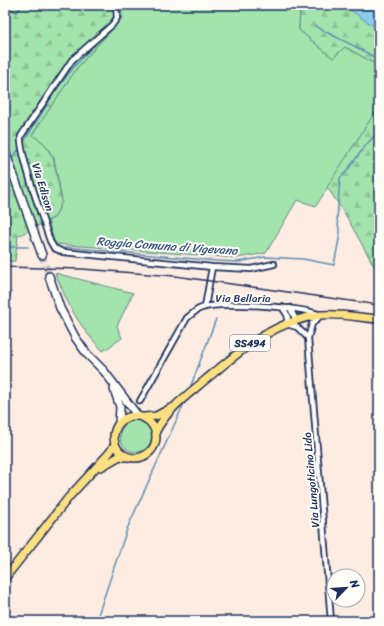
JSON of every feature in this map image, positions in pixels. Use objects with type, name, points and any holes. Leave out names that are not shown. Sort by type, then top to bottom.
[{"type":"main road","points":[[5,151],[42,255]]},
{"type":"main road","points":[[49,276],[60,308],[75,337],[141,416],[154,425],[156,431]]},
{"type":"main road","name":"SS494","points":[[5,578],[69,497],[110,452],[115,444],[114,433],[119,423],[127,417],[156,416],[176,404],[248,345],[289,323],[321,315],[379,319]]},
{"type":"main road","points":[[111,381],[120,407],[119,423]]},
{"type":"main road","name":"SS494","points":[[82,483],[111,460],[120,456],[138,458],[149,453],[156,444],[156,431],[161,422],[176,404]]},
{"type":"main road","points":[[115,444],[118,450],[126,456]]},
{"type":"street","name":"Via Edison","points":[[116,5],[117,18],[112,25],[72,60],[22,136],[21,146],[50,242],[54,248],[63,252],[212,267],[251,269],[274,264]]},
{"type":"street","points":[[205,307],[212,267]]},
{"type":"street","name":"Via Bellaria","points":[[140,401],[187,318],[199,309],[205,307],[234,305],[282,307],[288,316],[289,323]]},
{"type":"street","points":[[282,307],[311,310],[321,315],[312,324],[308,338],[297,327],[289,323],[295,318],[290,308]]},
{"type":"street","name":"Via Lungoticino Lido","points":[[308,338],[330,621]]},
{"type":"green space","points":[[5,5],[121,5],[122,18],[77,68],[32,135],[44,143],[53,158],[62,201],[55,217],[18,236],[15,261],[5,262]]},
{"type":"green space","points":[[121,5],[300,5],[299,30],[333,58],[345,47],[379,66],[379,106],[316,206],[297,200],[266,253],[237,258],[55,244],[48,221],[55,217],[62,201],[54,158],[44,143],[31,135],[77,68],[122,18]]},
{"type":"green space","points":[[300,5],[379,5],[379,66],[345,47],[333,58],[299,30]]},
{"type":"green space","points":[[379,106],[379,275],[345,214],[327,187]]},
{"type":"green space","points":[[55,273],[133,293],[117,326],[122,338],[103,351],[80,324],[64,295]]},
{"type":"green space","points":[[133,420],[139,420],[149,427],[152,436],[151,442],[145,449],[139,452],[133,452],[123,445],[120,439],[120,433],[127,423]]},
{"type":"water","points":[[343,5],[379,5],[379,30]]},
{"type":"waterway","points":[[5,7],[17,12],[22,5]]},
{"type":"waterway","name":"Roggia Comuna di Vigevano","points":[[23,143],[54,93],[76,64],[118,21],[120,17],[119,5]]},
{"type":"waterway","name":"Roggia Comuna di Vigevano","points":[[315,26],[379,60]]},
{"type":"waterway","name":"Roggia Comuna di Vigevano","points":[[65,247],[217,261],[238,262],[265,257],[303,259],[334,265],[340,234],[337,219],[340,178],[379,131]]},
{"type":"waterway","name":"Roggia Comuna di Vigevano","points":[[10,161],[20,148]]},
{"type":"waterway","name":"Roggia Comuna di Vigevano","points":[[5,247],[28,247]]},
{"type":"waterway","points":[[5,312],[11,292]]},
{"type":"waterway","name":"Roggia Comuna di Vigevano","points":[[190,388],[216,319]]},
{"type":"waterway","name":"Roggia Comuna di Vigevano","points":[[96,621],[127,529],[186,399]]},
{"type":"tunnel","points":[[42,255],[49,276]]},
{"type":"railway","points":[[5,267],[82,269],[175,276],[379,305]]}]
